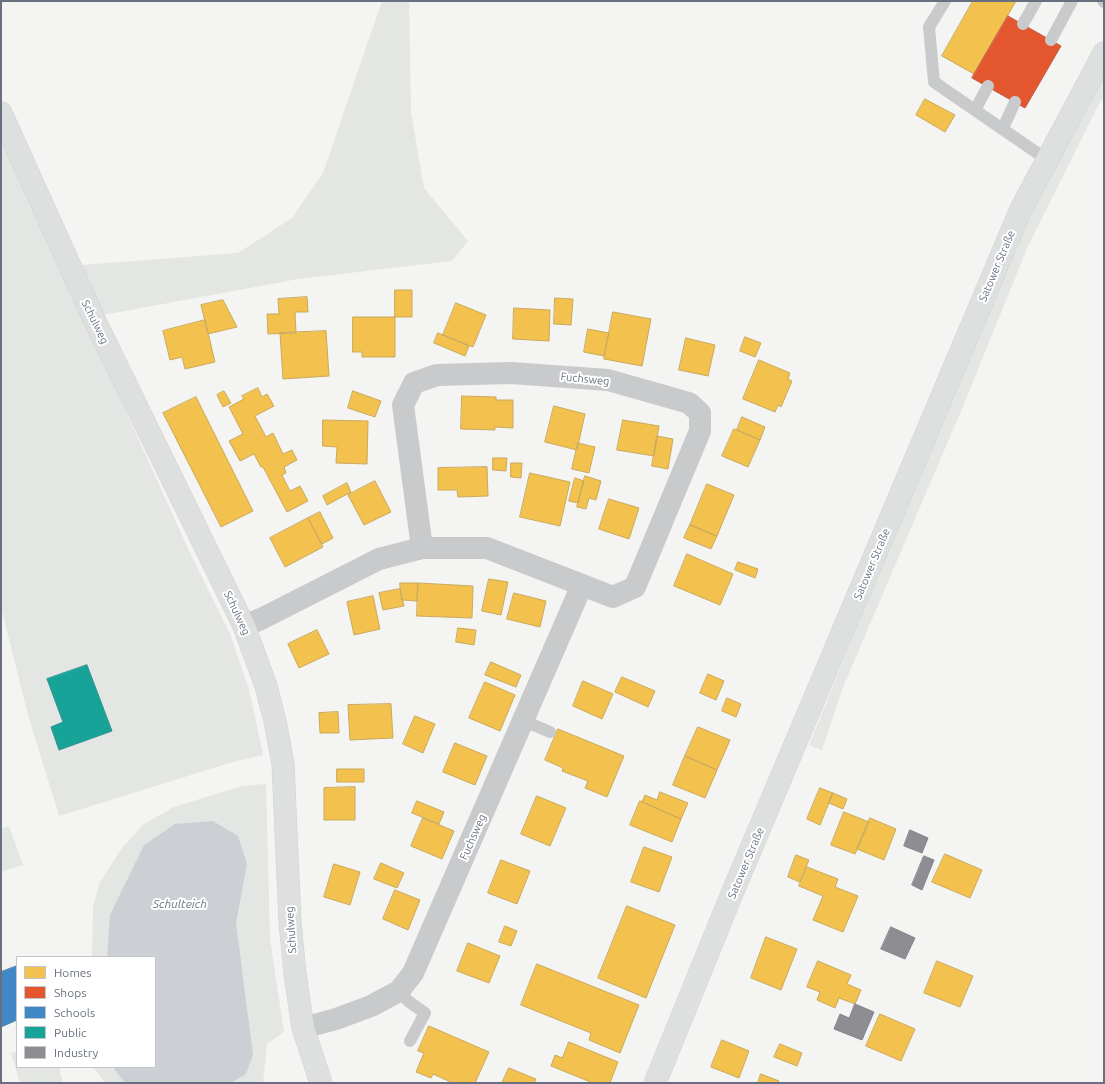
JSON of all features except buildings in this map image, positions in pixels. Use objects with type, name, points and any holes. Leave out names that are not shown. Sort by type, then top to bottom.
[{"type":"main road","name":"Satower Straße","points":[[655,1083],[737,882],[1021,209],[1046,159],[1104,53]]},
{"type":"main road","name":"Schulweg","points":[[1,113],[92,317],[256,653],[276,721],[283,764],[290,922],[295,974],[303,1028],[321,1083]]},
{"type":"street","name":"Fuchsweg","points":[[244,626],[261,619],[379,559],[422,548],[487,548],[613,597],[635,588],[700,431],[700,413],[689,403],[608,380],[511,373],[437,375],[414,383],[403,405],[422,548]]},
{"type":"street","name":"Fuchsweg","points":[[303,1028],[336,1019],[371,1006],[399,991],[413,973],[582,585]]},
{"type":"lane","points":[[945,1],[929,27],[934,82],[1046,159]]},
{"type":"lane","points":[[1023,24],[1036,1]]},
{"type":"lane","points":[[1051,40],[1072,1]]},
{"type":"lane","points":[[975,110],[988,86]]},
{"type":"lane","points":[[1002,128],[1016,102]]},
{"type":"lane","points":[[524,721],[550,732]]},
{"type":"lane","points":[[399,991],[408,1001],[425,1013],[410,1041]]},
{"type":"shaded area","points":[[382,1],[409,1],[411,112],[424,188],[468,241],[452,261],[298,279],[93,317],[85,321],[190,553],[230,634],[249,689],[263,755],[236,761],[59,816],[28,715],[1,607],[1,113],[69,266],[238,253],[292,218],[323,173]]},
{"type":"shaded area","points":[[1104,72],[1104,97],[1098,106],[1028,246],[964,404],[843,687],[822,750],[809,745],[935,437],[1009,263],[1052,170]]},
{"type":"shaded area","name":"Schulteich","points":[[266,784],[270,939],[284,1032],[267,1044],[263,1083],[105,1083],[94,1068],[156,1068],[156,956],[92,956],[93,907],[99,884],[122,848],[144,824],[174,807],[242,786]]},
{"type":"shaded area","points":[[9,826],[23,865],[1,872],[1,829]]},
{"type":"shaded area","points":[[16,1052],[16,1068],[59,1068],[63,1083],[20,1083],[11,1053]]},
{"type":"water","name":"Schulteich","points":[[213,821],[238,836],[247,864],[236,923],[253,1055],[246,1074],[231,1083],[125,1083],[114,1068],[156,1068],[156,956],[107,956],[110,915],[144,845],[175,824]]}]
